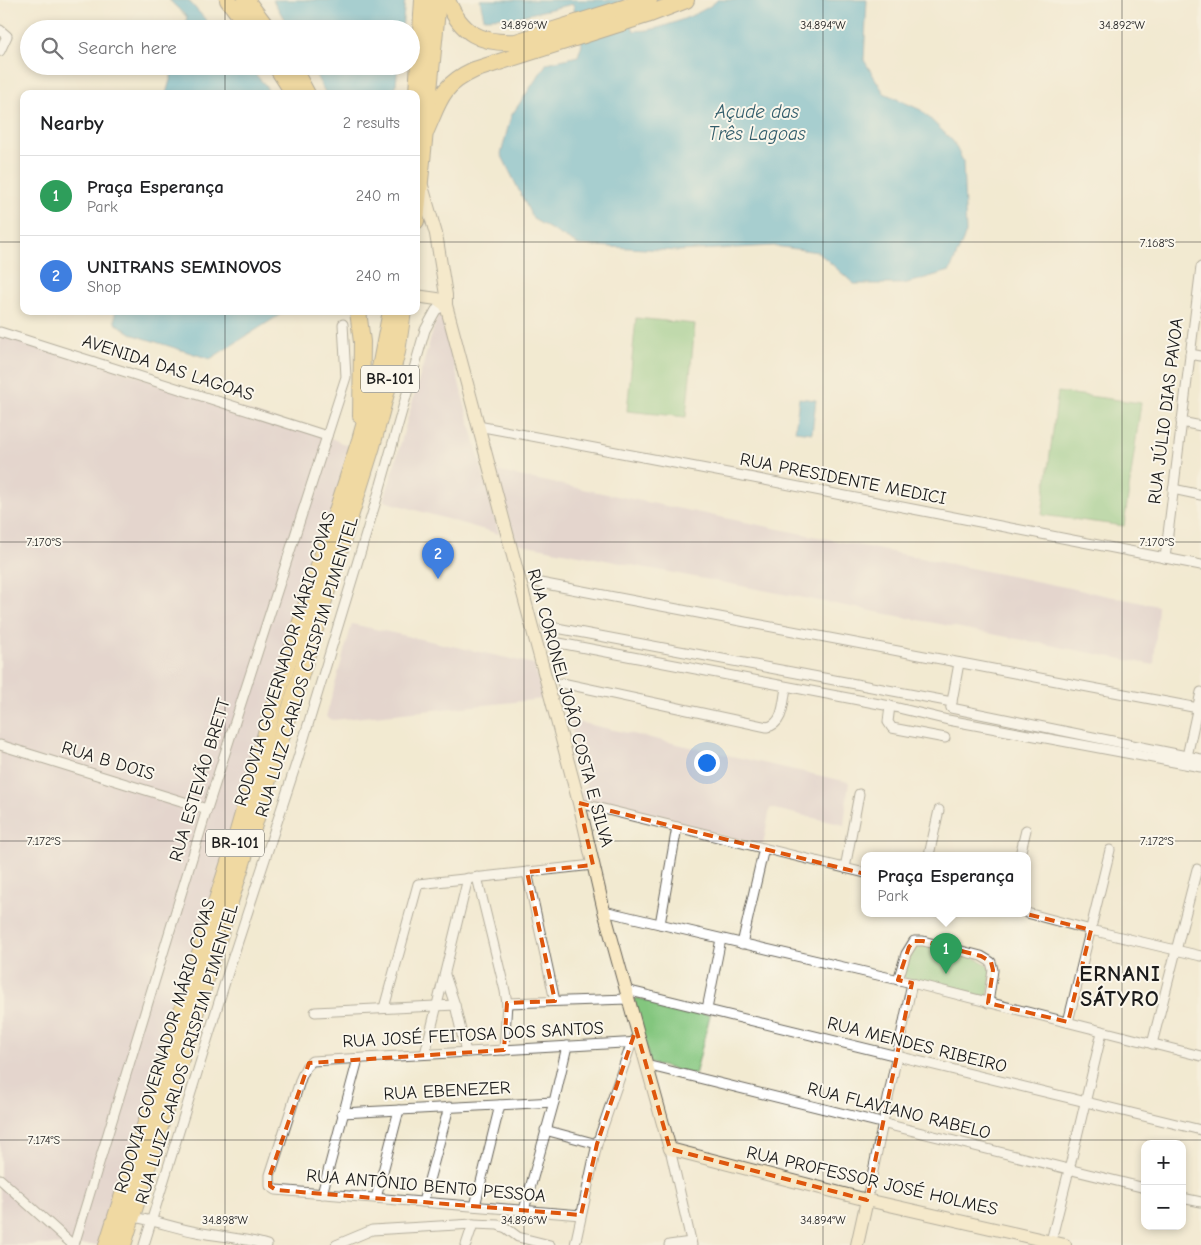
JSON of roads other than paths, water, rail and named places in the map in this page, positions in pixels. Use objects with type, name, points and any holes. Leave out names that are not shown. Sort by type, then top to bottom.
[{"type":"highway","points":[[228,0],[243,20]]},
{"type":"highway","points":[[246,0],[261,20]]},
{"type":"highway","points":[[420,38],[423,0]]},
{"type":"highway","points":[[420,179],[438,0]]},
{"type":"highway","points":[[447,0],[459,23],[472,34],[488,40],[501,43],[516,42],[576,30]]},
{"type":"highway","points":[[631,13],[649,0]]},
{"type":"highway","points":[[424,134],[440,97],[458,77],[576,30],[631,13],[686,0]]},
{"type":"highway","points":[[282,75],[291,90]]},
{"type":"highway","points":[[297,75],[305,90]]},
{"type":"highway","points":[[416,88],[417,75]]},
{"type":"highway","points":[[359,315],[362,342],[360,440]]},
{"type":"highway","name":"BR-101","points":[[107,1245],[231,856],[274,705],[360,440],[379,373],[390,315]]},
{"type":"highway","name":"RODOVIA GOVERNADOR MÁRIO COVAS","points":[[123,1245],[372,446],[397,352],[403,315]]},
{"type":"main road","name":"RUA CORONEL JOÃO COSTA E SILVA","points":[[420,179],[436,234],[446,305],[579,803],[604,911],[627,995],[636,1042],[646,1065],[670,1149]]},
{"type":"main road","points":[[420,296],[437,298],[446,305]]},
{"type":"main road","name":"RUA PROFESSOR JOSÉ HOLMES","points":[[670,1149],[867,1200],[1065,1245]]},
{"type":"main road","points":[[857,1245],[867,1200]]},
{"type":"street","points":[[0,30],[7,36],[0,51]]},
{"type":"street","name":"RUA JÚLIO DIAS PAVOA","points":[[1164,558],[1201,267]]},
{"type":"street","name":"RUA LUIZ CARLOS CRISPIM PIMENTEL","points":[[144,1245],[153,1221],[230,966],[302,742],[380,488],[425,330],[436,310],[446,305]]},
{"type":"street","name":"RUA ESTEVÃO BRETT","points":[[73,1245],[207,809],[346,377],[343,324]]},
{"type":"street","name":"AVENIDA DAS LAGOAS","points":[[0,332],[327,436]]},
{"type":"street","points":[[1190,354],[1201,356]]},
{"type":"street","points":[[1181,422],[1201,426]]},
{"type":"street","name":"RUA PRESIDENTE MEDICI","points":[[478,426],[1201,565]]},
{"type":"street","points":[[1173,489],[1201,495]]},
{"type":"street","points":[[535,582],[1198,708]]},
{"type":"street","points":[[546,626],[952,705],[1186,760],[1201,767]]},
{"type":"street","points":[[554,642],[786,688],[890,706],[948,720],[1186,760],[1201,759]]},
{"type":"street","points":[[948,720],[959,663]]},
{"type":"street","points":[[562,683],[767,727],[773,726],[779,720],[786,688]]},
{"type":"street","points":[[1186,760],[1201,692]]},
{"type":"street","points":[[890,706],[888,722],[892,728],[946,738]]},
{"type":"street","name":"RUA B DOIS","points":[[0,745],[207,809]]},
{"type":"street","points":[[845,868],[859,794]]},
{"type":"street","points":[[579,803],[861,872]]},
{"type":"street","points":[[930,852],[939,810]]},
{"type":"street","points":[[660,924],[677,827]]},
{"type":"street","points":[[1021,852],[1026,830]]},
{"type":"street","points":[[742,944],[764,848]]},
{"type":"street","points":[[1068,1022],[1110,850]]},
{"type":"street","points":[[384,1008],[418,884],[593,865]]},
{"type":"street","points":[[1152,1044],[1196,869]]},
{"type":"street","points":[[527,872],[555,1001]]},
{"type":"street","points":[[424,1054],[473,878]]},
{"type":"street","points":[[473,878],[507,1003],[504,1050]]},
{"type":"street","points":[[604,911],[912,983],[1201,1056]]},
{"type":"street","points":[[1031,914],[1201,956]]},
{"type":"street","points":[[706,1009],[721,939]]},
{"type":"street","points":[[898,980],[908,947],[914,942],[923,941],[981,956],[991,962],[993,970],[988,1003]]},
{"type":"street","points":[[445,973],[466,1052]]},
{"type":"street","points":[[867,1200],[912,983]]},
{"type":"street","name":"RUA MENDES RIBEIRO","points":[[507,1003],[627,995],[706,1009],[1201,1130]]},
{"type":"street","points":[[315,1012],[455,1005]]},
{"type":"street","points":[[1050,1243],[1070,1170],[1102,1032]]},
{"type":"street","points":[[575,1245],[597,1144],[636,1042]]},
{"type":"street","name":"RUA JOSÉ FEITOSA DOS SANTOS","points":[[270,1186],[270,1175],[301,1078],[308,1063],[312,1061],[636,1042]]},
{"type":"street","points":[[524,1210],[554,1102],[567,1046]]},
{"type":"street","points":[[322,1194],[342,1113],[358,1059]]},
{"type":"street","name":"RUA FLAVIANO RABELO","points":[[646,1065],[882,1125],[1141,1187]]},
{"type":"street","name":"RUA EBENEZER","points":[[342,1113],[554,1102]]},
{"type":"street","points":[[475,1206],[500,1105]]},
{"type":"street","points":[[423,1202],[449,1107]]},
{"type":"street","points":[[376,1198],[399,1110]]},
{"type":"street","points":[[545,1130],[597,1144]]},
{"type":"street","name":"RUA CORONEL JOÃO COSTA E SILVA","points":[[670,1149],[692,1243]]},
{"type":"street","points":[[0,1180],[73,1245]]},
{"type":"street","name":"RUA ANTÔNIO BENTO PESSOA","points":[[270,1186],[276,1190],[581,1215]]},
{"type":"street","points":[[1186,1199],[1201,1202]]},
{"type":"street","points":[[132,1217],[195,1232],[267,1245]]},
{"type":"street","points":[[466,1245],[473,1224]]},
{"type":"street","points":[[336,1245],[372,1230],[473,1224],[498,1225],[506,1228],[517,1241],[550,1245]]},
{"type":"street","points":[[669,1245],[692,1243]]},
{"type":"water","points":[[169,0],[188,0],[206,20],[186,20],[187,17]]},
{"type":"water","points":[[273,0],[405,0],[403,20],[285,20]]},
{"type":"water","name":"Açude das Três Lagoas","points":[[480,0],[623,0],[634,31],[651,30],[677,21],[705,9],[717,0],[867,0],[864,60],[884,93],[921,110],[953,141],[963,161],[966,233],[950,271],[904,284],[854,284],[818,252],[774,246],[678,251],[578,245],[533,219],[501,154],[511,116],[547,63],[578,56],[582,44],[573,4],[516,17],[484,18]]},
{"type":"water","points":[[171,75],[256,75],[268,90],[167,90]]},
{"type":"water","points":[[316,75],[397,75],[395,90],[324,90]]},
{"type":"water","points":[[115,315],[280,315],[210,359],[134,335],[115,323]]},
{"type":"water","points":[[799,398],[816,400],[812,433],[795,431]]},
{"type":"place","name":"UNITRANS SEMINOVOS","points":[[438,579]]},
{"type":"place","name":"Praça Esperança","points":[[946,974]]},
{"type":"district","name":"ERNANI SÁTYRO","points":[[1120,986]]}]
